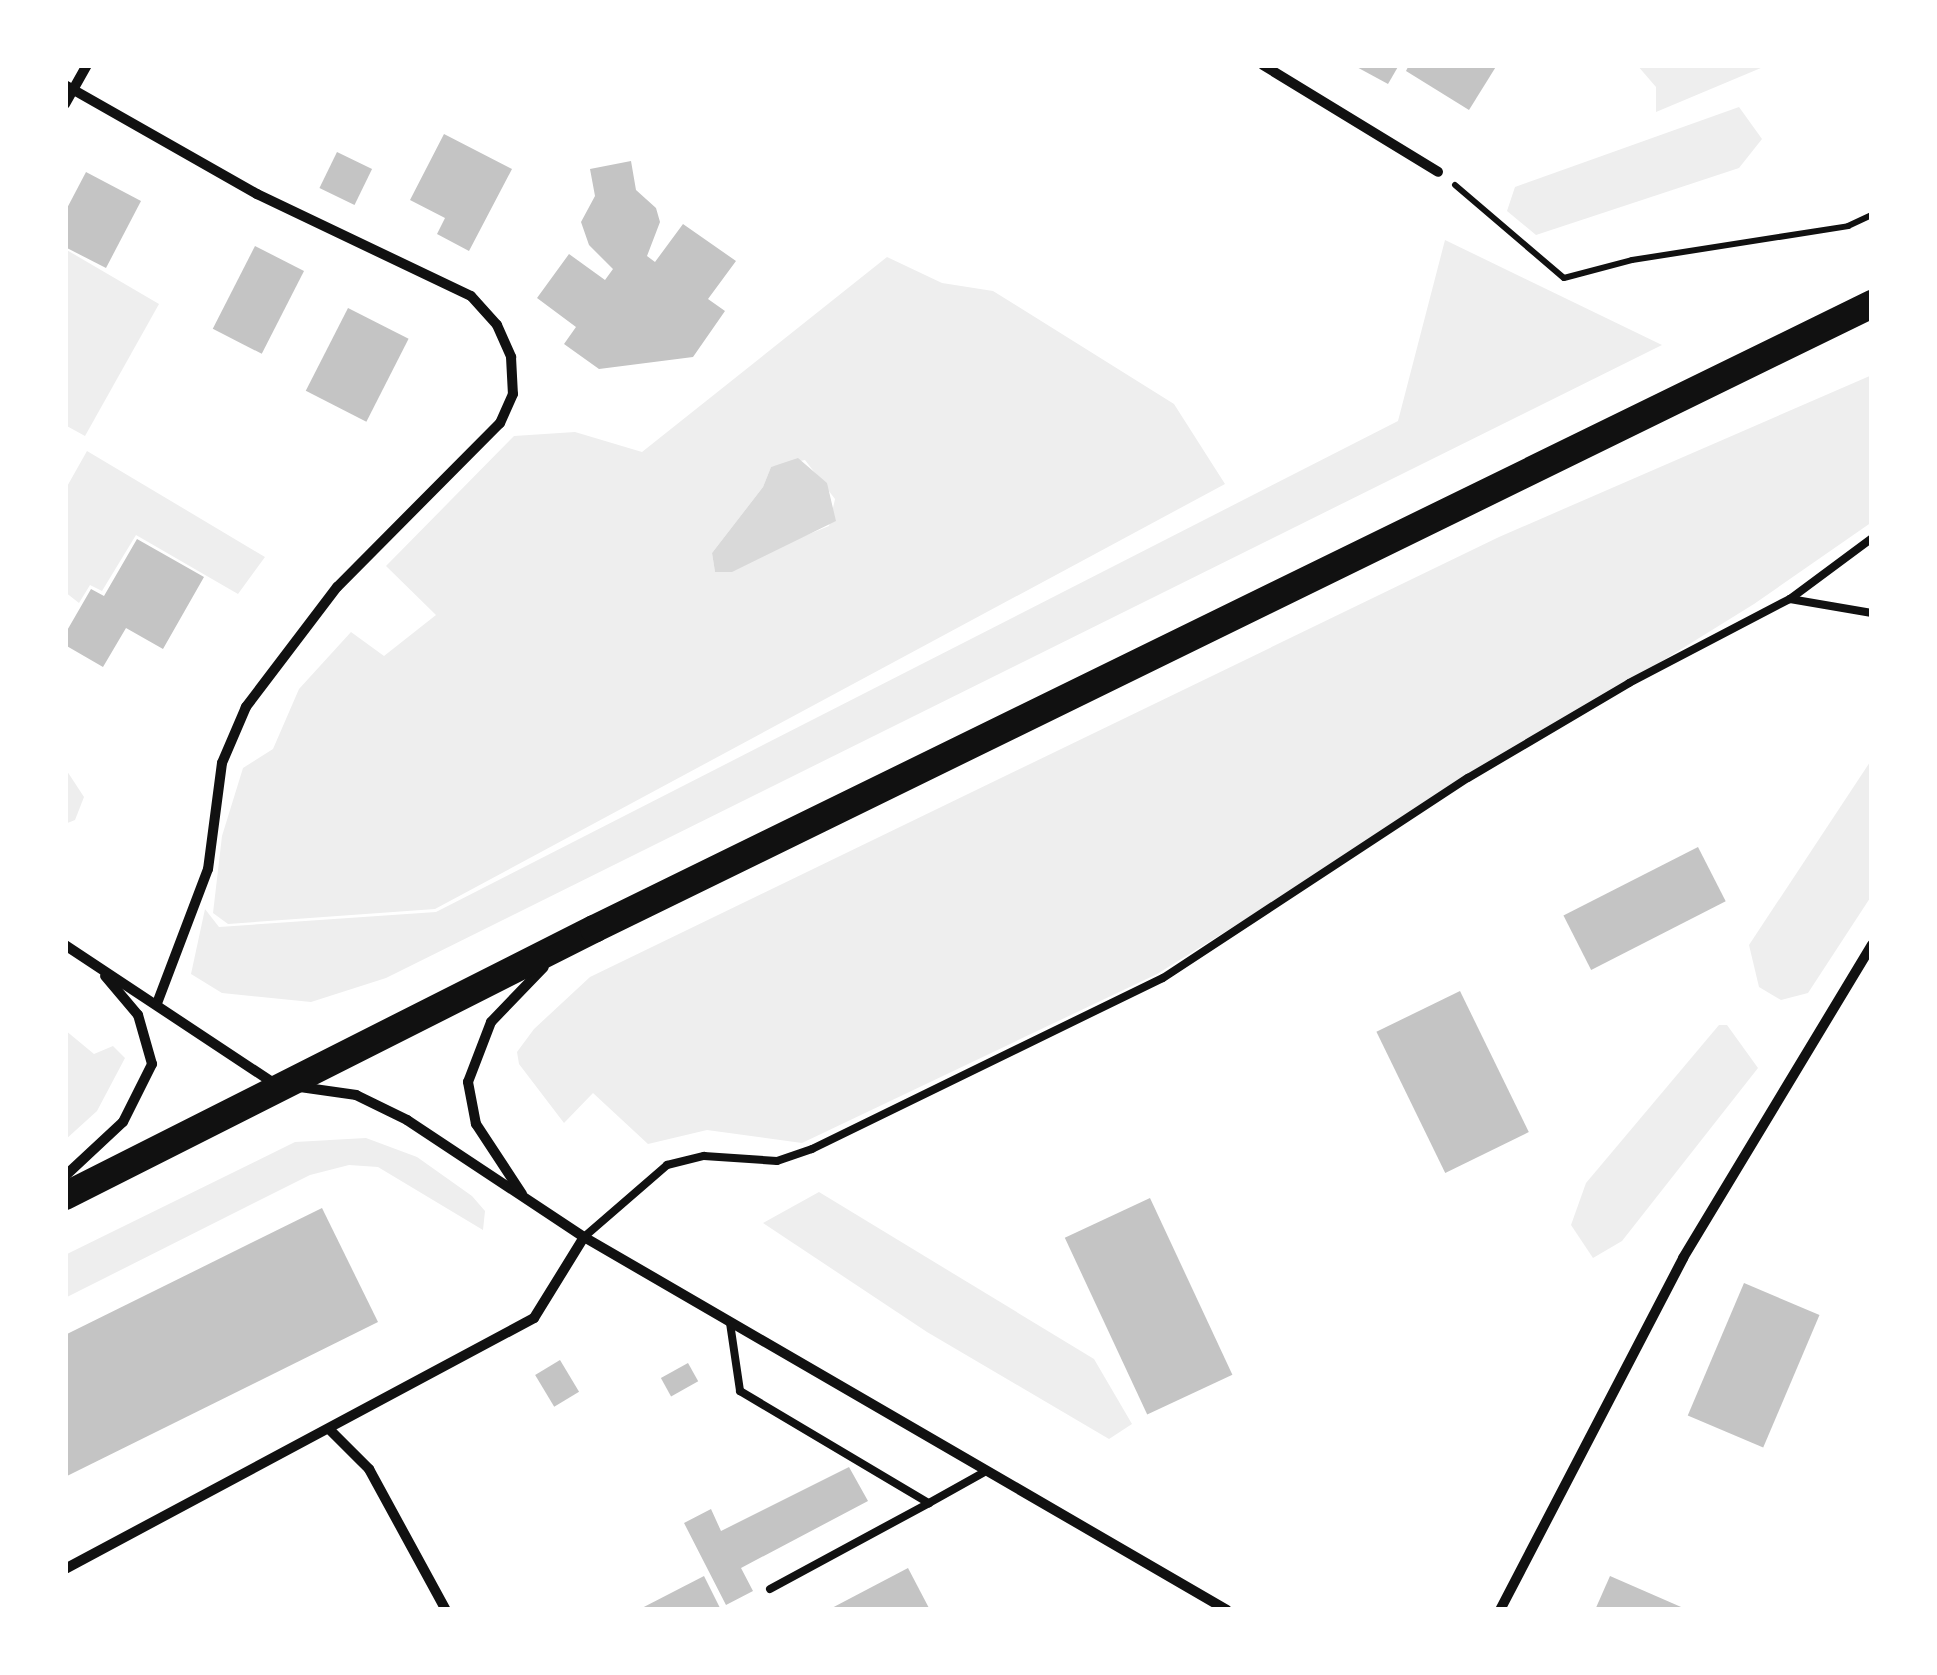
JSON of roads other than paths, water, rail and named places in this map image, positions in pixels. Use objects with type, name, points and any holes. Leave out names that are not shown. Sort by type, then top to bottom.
[{"type":"highway","points":[[65,1196],[594,929],[1872,304]]},
{"type":"street","points":[[65,104],[69,87],[87,65]]},
{"type":"street","points":[[1263,65],[1438,172]]},
{"type":"street","points":[[69,87],[258,194],[470,296],[497,326],[511,357],[513,394],[500,423],[337,587],[246,707],[222,763],[208,869],[157,1003]]},
{"type":"street","points":[[525,1199],[476,1124],[470,1070],[503,1004],[594,929]]},
{"type":"street","points":[[1500,1610],[1682,1258],[1872,945]]},
{"type":"street","points":[[67,946],[279,1086],[337,1090],[372,1102],[730,1323],[983,1473],[1227,1610]]},
{"type":"street","points":[[65,1176],[122,1122],[141,1094],[152,1056],[126,997],[67,946]]},
{"type":"street","points":[[65,1569],[534,1318],[584,1236]]},
{"type":"street","points":[[329,1430],[368,1469],[446,1610]]},
{"type":"lane","points":[[584,1236],[640,1184],[682,1158],[777,1160],[812,1149],[1163,978],[1468,778],[1629,682],[1790,600],[1872,538]]},
{"type":"lane","points":[[1790,600],[1872,613]]},
{"type":"lane","points":[[730,1323],[740,1392],[928,1503]]},
{"type":"lane","points":[[770,1589],[983,1473]]}]
